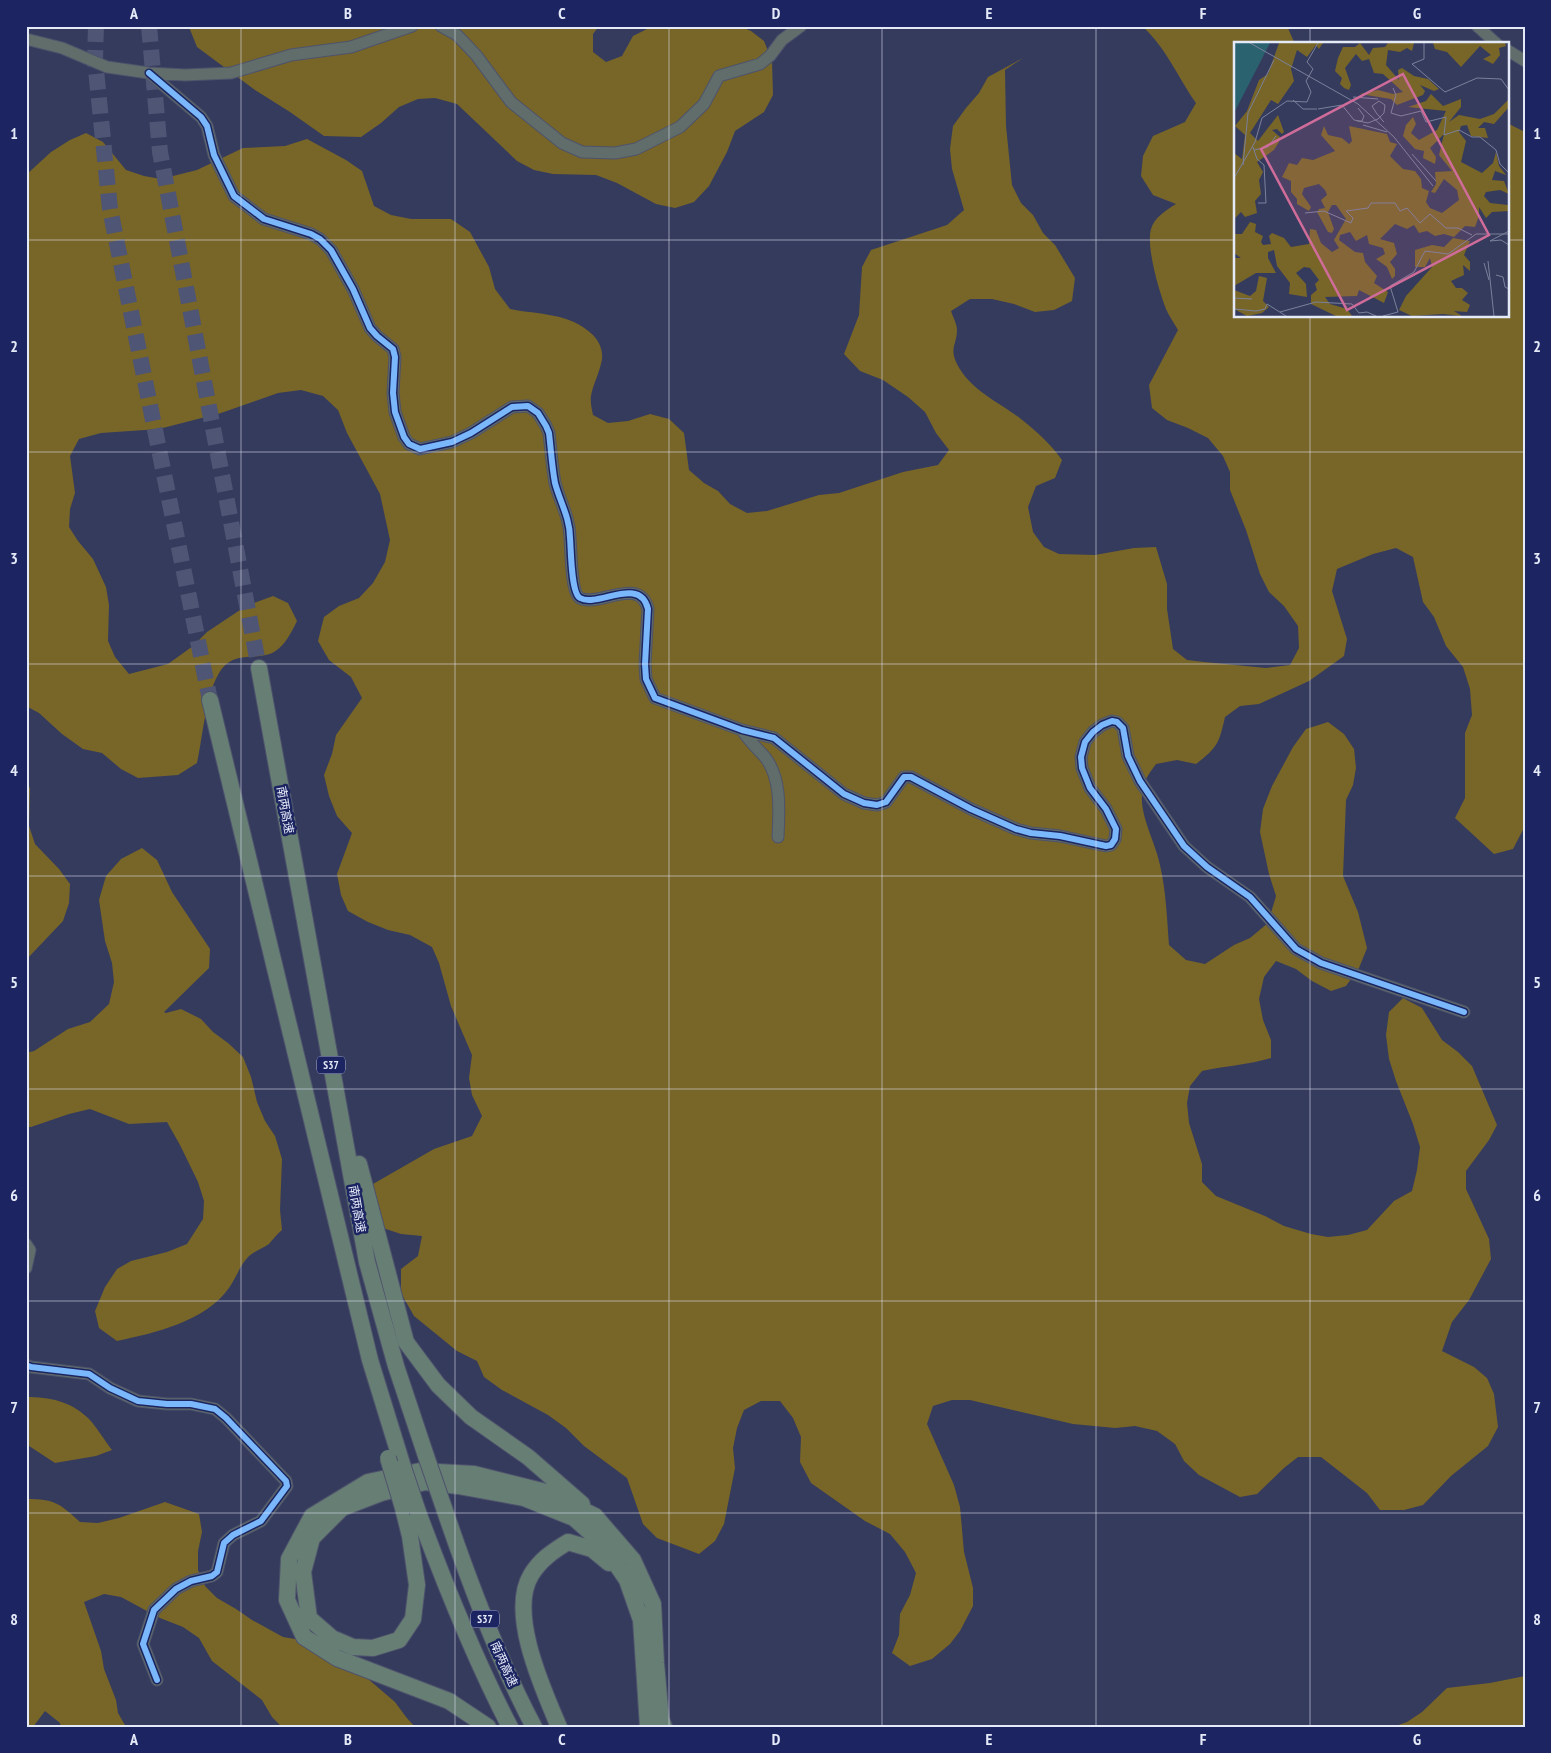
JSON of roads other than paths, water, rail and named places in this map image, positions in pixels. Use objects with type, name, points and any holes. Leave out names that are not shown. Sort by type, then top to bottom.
[{"type":"highway","name":"南两高速","points":[[259,668],[367,1262],[396,1366],[472,1590],[520,1701],[534,1727]]},
{"type":"highway","name":"南两高速","points":[[210,700],[370,1360],[403,1467],[410,1510],[510,1727]]},
{"type":"highway","points":[[325,1034],[406,1342],[438,1385],[471,1417],[528,1457],[561,1484],[595,1516],[633,1560],[634,1577]]},
{"type":"highway","points":[[370,1360],[388,1458],[410,1510],[410,1536],[417,1585],[413,1619],[399,1640],[373,1648],[353,1647],[332,1638],[309,1618],[303,1572],[312,1538],[342,1508],[381,1492],[425,1482],[524,1498],[574,1518],[601,1542],[634,1577],[653,1604],[652,1698],[648,1727]]},
{"type":"highway","points":[[488,1727],[449,1701],[337,1658],[304,1637],[287,1600],[289,1559],[312,1516],[368,1482],[420,1471],[474,1474],[546,1492],[595,1516]]},
{"type":"highway","points":[[559,1727],[544,1690],[526,1633],[522,1602],[530,1576],[548,1554],[568,1542],[592,1549],[634,1577]]},
{"type":"highway","points":[[652,1698],[664,1727]]},
{"type":"street","points":[[26,39],[62,48],[107,67],[149,73],[185,75],[231,73],[291,54],[351,47],[412,26]]},
{"type":"street","points":[[440,26],[457,35],[476,55],[511,102],[562,143],[582,152],[616,152],[636,149],[680,127],[704,104],[719,76],[760,64],[770,56],[782,40],[801,26]]},
{"type":"street","points":[[1477,26],[1496,42]]},
{"type":"street","points":[[1508,51],[1525,61]]},
{"type":"street","points":[[149,73],[201,117],[206,126],[214,156],[234,196],[264,219],[311,234],[320,239],[331,250],[353,289],[370,328],[392,349],[394,357],[393,393],[395,412],[404,437],[409,444],[420,449],[452,442],[471,433],[512,407],[528,406],[538,413],[549,433],[556,484],[570,525],[572,576],[577,595],[580,598],[589,600],[622,593],[635,594],[646,602],[648,609],[646,679],[655,698],[742,730],[774,738],[844,794],[864,803],[877,806],[886,802],[904,777],[911,777],[971,809],[1016,829],[1106,846],[1111,845],[1115,839],[1116,829],[1106,809],[1090,788],[1082,768],[1081,757],[1085,742],[1093,732],[1102,725],[1112,721],[1117,722],[1123,728],[1128,756],[1140,781],[1184,846],[1207,867],[1250,897],[1296,949],[1321,963],[1464,1012]]},
{"type":"street","points":[[742,730],[766,758],[775,778],[779,798],[778,837]]},
{"type":"street","points":[[26,1244],[30,1250],[26,1268]]},
{"type":"street","points":[[26,1365],[31,1368],[89,1374],[110,1388],[138,1401],[190,1404],[214,1409],[226,1418],[286,1481],[288,1486],[261,1521],[233,1534],[224,1543],[217,1572],[212,1576],[191,1581],[176,1589],[154,1610],[143,1644],[157,1680]]},
{"type":"tunnel","points":[[96,26],[95,60],[110,209],[210,700]]},
{"type":"tunnel","points":[[149,26],[160,152],[259,668]]}]
